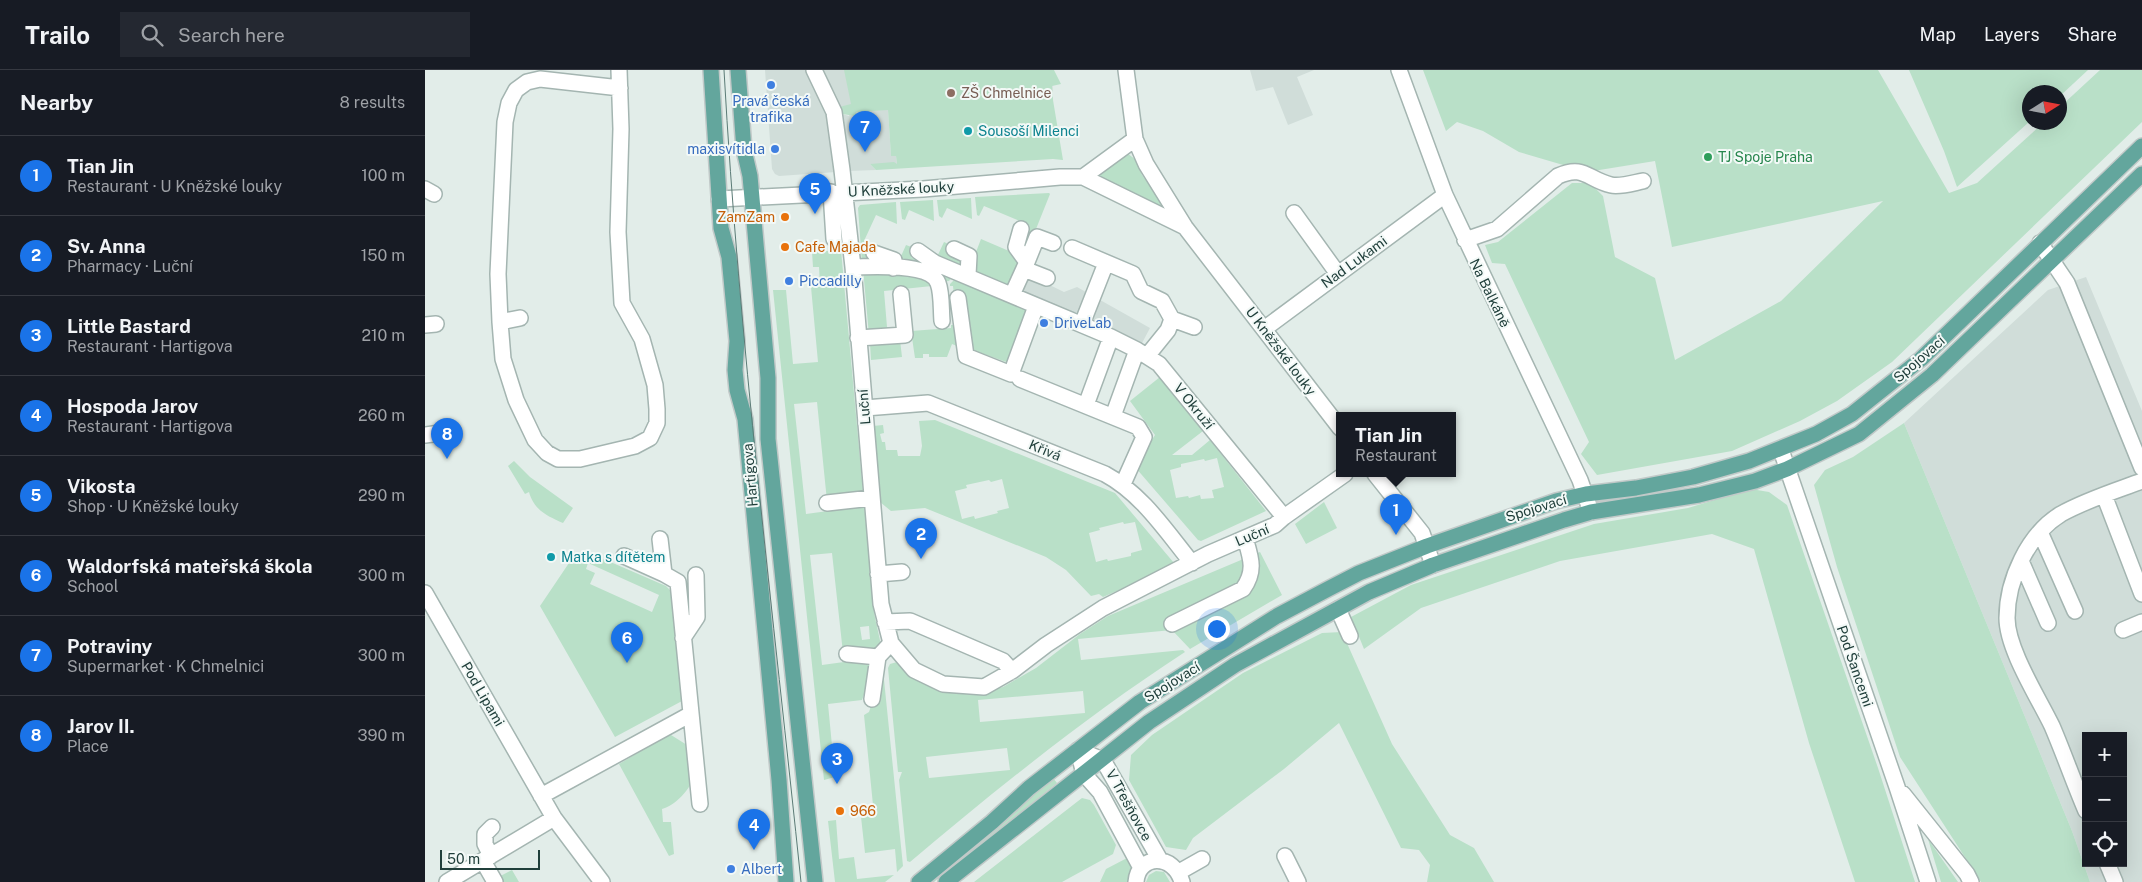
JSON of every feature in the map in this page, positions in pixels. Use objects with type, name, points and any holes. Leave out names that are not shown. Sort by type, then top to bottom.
[{"type":"main road","name":"Hartigova","points":[[711,70],[721,228],[729,257],[737,341],[735,370],[737,390],[745,418],[747,437],[779,780],[786,882]]},
{"type":"main road","name":"Hartigova","points":[[738,70],[744,150],[752,197],[768,378],[768,439],[815,882]]},
{"type":"main road","name":"Spojovací","points":[[919,882],[992,822],[1029,788],[1140,702],[1277,616],[1359,573],[1516,514],[1586,494],[1636,488],[1693,477],[1749,462],[1816,434],[1852,414],[1921,360],[2142,146]]},
{"type":"main road","name":"Spojovací","points":[[946,882],[1149,722],[1235,665],[1369,592],[1433,565],[1591,512],[1699,496],[1755,481],[1787,469],[1859,434],[1932,375],[2052,258],[2142,174]]},
{"type":"street","points":[[619,70],[620,88],[621,129],[618,232],[622,303],[642,339],[655,385],[657,423],[650,438],[635,446],[580,459],[558,459],[547,453],[535,440],[516,400],[503,359],[498,274],[508,179],[505,122],[509,103],[516,90],[527,82],[540,79],[620,88]]},
{"type":"street","points":[[814,70],[834,112],[837,192],[835,239]]},
{"type":"street","name":"U Kněžské louky","points":[[1126,70],[1135,139],[1146,164],[1185,226],[1336,423]]},
{"type":"street","name":"Na Balkáně","points":[[1399,70],[1445,195],[1586,494],[1591,512]]},
{"type":"street","points":[[1083,177],[1135,139]]},
{"type":"street","points":[[1465,240],[1497,229],[1558,176],[1568,172],[1580,171],[1612,186],[1643,181]]},
{"type":"street","name":"U Kněžské louky","points":[[719,199],[923,189],[1060,177],[1083,177],[1185,226]]},
{"type":"street","name":"Luční","points":[[837,192],[853,267],[878,574],[885,622],[891,643],[914,670],[943,684],[984,687],[1012,671],[1046,645],[1103,608],[1192,563],[1275,526],[1284,517]]},
{"type":"street","name":"Nad Lukami","points":[[1263,329],[1445,195]]},
{"type":"street","points":[[1294,213],[1338,274]]},
{"type":"street","points":[[1021,229],[1016,247],[1026,265],[1047,278]]},
{"type":"street","points":[[1012,295],[1037,237],[1053,243]]},
{"type":"street","points":[[2040,243],[2052,258],[2067,283],[2142,468]]},
{"type":"street","points":[[1072,248],[1133,274],[1141,290],[1162,301],[1172,319],[1194,327]]},
{"type":"street","points":[[954,249],[969,256],[968,275]]},
{"type":"street","name":"V Okruží","points":[[918,251],[935,263],[968,275],[1111,337],[1159,364],[1284,517]]},
{"type":"street","points":[[874,253],[894,260],[893,268]]},
{"type":"street","points":[[1082,324],[1105,262]]},
{"type":"street","points":[[853,267],[919,269],[931,274],[938,283],[942,322]]},
{"type":"street","points":[[858,338],[905,335],[901,294]]},
{"type":"street","points":[[958,298],[965,356],[1011,374],[1036,306]]},
{"type":"street","points":[[500,322],[520,318]]},
{"type":"street","points":[[1113,416],[1142,353],[1168,330],[1172,319]]},
{"type":"street","points":[[1086,405],[1111,337]]},
{"type":"street","points":[[1020,380],[1138,426],[1144,437],[1123,484]]},
{"type":"street","name":"Křivá","points":[[865,408],[928,403],[1105,474],[1123,484],[1148,510],[1192,563]]},
{"type":"street","name":"Pod Šancemi","points":[[1781,450],[1928,882]]},
{"type":"street","points":[[1284,517],[1341,477]]},
{"type":"street","points":[[1377,477],[1422,533],[1433,565]]},
{"type":"street","points":[[2082,801],[2052,728],[2011,642],[2007,618],[2015,576],[2021,561],[2040,532],[2061,514],[2142,481]]},
{"type":"street","points":[[2104,495],[2142,594]]},
{"type":"street","points":[[827,503],[872,498]]},
{"type":"street","points":[[2040,532],[2075,611]]},
{"type":"street","points":[[1172,624],[1243,589],[1250,579],[1251,561],[1245,538]]},
{"type":"street","points":[[661,539],[664,574]]},
{"type":"street","points":[[624,556],[678,582],[700,804]]},
{"type":"street","points":[[2021,561],[2048,622]]},
{"type":"street","points":[[878,574],[902,572]]},
{"type":"street","points":[[683,638],[697,617],[696,575]]},
{"type":"street","name":"Pod Lipami","points":[[425,593],[554,818],[602,882]]},
{"type":"street","points":[[1337,608],[1350,636]]},
{"type":"street","points":[[885,622],[910,621],[1003,661],[1012,671]]},
{"type":"street","points":[[2123,630],[2142,622]]},
{"type":"street","points":[[872,699],[878,657],[891,643]]},
{"type":"street","points":[[847,654],[878,657]]},
{"type":"street","points":[[541,796],[691,714]]},
{"type":"street","name":"V Třešňovce","points":[[1078,750],[1103,760],[1160,860]]},
{"type":"street","name":"V Třešňovce","points":[[1078,750],[1084,774],[1100,792],[1139,875],[1149,862],[1160,860],[1171,864],[1180,877]]},
{"type":"street","points":[[1897,787],[1967,874],[1971,882]]},
{"type":"street","points":[[447,882],[554,818]]},
{"type":"street","points":[[492,827],[485,834],[485,844],[487,859],[495,882]]},
{"type":"street","points":[[1285,856],[1297,882]]},
{"type":"street","points":[[1180,877],[1203,859]]},
{"type":"street","points":[[2109,867],[2115,882]]},
{"type":"shaded area","points":[[765,70],[808,70],[829,108],[836,172],[779,176],[775,174],[772,169]]},
{"type":"shaded area","name":"ZŠ Chmelnice","points":[[820,70],[1052,70],[1053,100],[888,110],[891,156],[896,156],[897,165],[870,164],[876,170],[848,171],[842,114],[849,116],[851,105],[839,107]]},
{"type":"shaded area","points":[[1250,70],[1314,70],[1297,77],[1313,115],[1288,125],[1273,87],[1256,91]]},
{"type":"shaded area","points":[[1025,273],[1064,292],[1077,287],[1150,328],[1141,345],[1078,312],[1065,313],[1016,293]]},
{"type":"shaded area","points":[[2086,277],[2142,411],[2142,882],[2090,882],[2085,867],[2127,867],[2127,732],[2082,732],[2082,859],[1904,423],[2048,290]]},
{"type":"green space","points":[[844,70],[1054,70],[1061,84],[1052,86],[1063,160],[1053,159],[876,170],[870,164],[894,162],[897,164],[896,156],[891,156],[888,110],[856,112],[856,116],[842,114],[839,107],[851,104]]},
{"type":"green space","points":[[1423,70],[1878,70],[1949,193],[1977,183],[2035,130],[2067,130],[2067,101],[2100,70],[2142,70],[2142,122],[1892,362],[1837,401],[1800,421],[1732,451],[1597,475],[1581,454],[1589,442],[1505,264],[1492,263],[1485,245],[1498,242],[1572,183],[1590,183],[1603,196],[1615,257],[1655,278],[1675,360],[1781,301],[1883,201],[1672,247],[1655,161],[1587,172],[1519,152],[1483,131],[1457,122],[1446,131]]},
{"type":"green space","points":[[1909,70],[2088,70],[2067,90],[2067,85],[2022,85],[2022,128],[1957,187],[1944,151]]},
{"type":"green space","points":[[1127,153],[1136,160],[1142,175],[1164,205],[1161,207],[1100,180],[1097,174]]},
{"type":"green space","points":[[1049,193],[1026,254],[1023,246],[1030,228],[1029,225],[984,206],[979,216],[977,215],[975,197]]},
{"type":"green space","points":[[971,198],[972,219],[947,208],[942,218],[939,216],[937,200]]},
{"type":"green space","points":[[933,200],[934,221],[909,210],[905,220],[902,219],[900,202]]},
{"type":"green space","points":[[896,202],[897,224],[876,215],[864,241],[875,246],[884,262],[862,263],[858,208],[860,205]]},
{"type":"green space","points":[[981,239],[1016,254],[1022,265],[1012,289],[972,274],[976,252]]},
{"type":"green space","points":[[944,242],[959,254],[964,271],[936,259]]},
{"type":"green space","points":[[906,245],[917,249],[911,256],[912,258],[956,273],[949,281],[941,282],[898,263]]},
{"type":"green space","points":[[841,250],[874,613],[881,645],[874,649],[865,650],[862,647],[852,648],[876,662],[862,700],[828,704],[835,777],[824,780],[773,290],[786,290],[793,364],[818,362],[811,287],[820,286],[819,267],[813,267],[812,252]],"holes":[[[817,402],[828,511],[806,514],[794,404]],[[832,553],[844,662],[822,665],[810,555]],[[869,626],[870,639],[862,640],[860,627]]]},
{"type":"green space","points":[[863,269],[922,274],[932,286],[884,291],[887,327],[896,327],[895,331],[869,335]]},
{"type":"green space","points":[[959,275],[1032,310],[1009,363],[970,349],[953,286],[950,286]]},
{"type":"green space","points":[[951,325],[955,325],[957,346],[952,344],[947,357],[929,357],[929,354],[923,354],[923,358],[915,358],[911,331],[951,328]]},
{"type":"green space","points":[[900,340],[902,357],[871,360],[870,343]]},
{"type":"green space","points":[[1160,377],[1203,431],[1172,455],[1192,455],[1210,440],[1266,511],[1201,541],[1198,540],[1135,467],[1155,435],[1130,401]],"holes":[[[1217,458],[1224,487],[1212,490],[1214,498],[1201,499],[1200,495],[1189,498],[1188,496],[1176,498],[1170,470],[1181,467],[1181,464]]]},
{"type":"green space","points":[[935,420],[1115,493],[1174,563],[1165,570],[1103,597],[1099,594],[1091,596],[1066,570],[1046,557],[925,508],[891,511],[880,502],[873,426],[883,425],[884,433],[880,434],[882,442],[885,442],[886,450],[897,450],[898,456],[920,456],[922,446],[919,421]],"holes":[[[1002,479],[1009,508],[975,519],[974,516],[962,519],[955,491],[967,488],[966,485]],[[1123,522],[1124,524],[1135,522],[1142,550],[1131,553],[1131,556],[1096,562],[1089,533],[1100,530],[1099,528]]]},
{"type":"green space","points":[[1904,423],[2072,831],[2082,859],[2082,867],[2085,867],[2090,882],[1981,882],[1900,757],[1837,567],[1814,485],[1825,470],[1853,457]]},
{"type":"green space","points":[[514,461],[530,477],[573,508],[563,523],[538,508],[529,492],[525,494],[508,466]]},
{"type":"green space","points":[[1751,489],[1769,492],[1787,505],[1878,768],[1915,882],[1855,882],[1809,743],[1754,549],[1712,534],[1560,561],[1421,608],[1364,649],[1351,617],[1411,585],[1594,524],[1688,508]]},
{"type":"green space","points":[[1324,502],[1337,528],[1306,544],[1295,524]]},
{"type":"green space","points":[[1260,552],[1282,595],[1190,649],[1172,630],[1078,639],[1081,660],[1183,650],[1185,652],[1113,701],[1010,780],[910,862],[907,861],[899,780],[902,772],[898,772],[888,668],[890,664],[897,662],[905,668],[988,691],[1003,687],[1036,668],[1080,634],[1108,616]],"holes":[[[1083,691],[1085,713],[980,722],[978,700]],[[1007,748],[1010,770],[929,778],[926,757]]]},
{"type":"green space","points":[[592,554],[666,586],[675,595],[684,692],[682,701],[615,737],[540,606],[571,560]],"holes":[[[588,563],[659,595],[652,612],[590,584],[595,573],[586,569]]]},
{"type":"green space","points":[[1342,632],[1392,744],[1450,835],[1474,848],[1494,882],[1427,882],[1430,865],[1419,850],[1401,848],[1339,723],[1284,769],[1193,838],[1186,850],[1166,847],[1129,780],[1131,755],[1152,735],[1243,673],[1322,633]]},
{"type":"green space","points":[[883,670],[903,866],[897,872],[895,849],[865,853],[861,817],[874,815],[864,715],[869,712]]},
{"type":"green space","points":[[671,735],[687,745],[693,776],[692,781],[682,796],[662,809],[663,822],[671,822],[674,854],[669,856],[619,764]]},
{"type":"green space","points":[[1053,778],[1057,783],[934,882],[930,882]]},
{"type":"green space","points":[[1082,798],[1090,800],[1094,805],[1116,845],[1113,854],[1062,882],[974,882]]},
{"type":"green space","points":[[836,820],[839,859],[854,857],[857,879],[894,875],[885,882],[835,882],[828,821]]},
{"type":"green space","points":[[1928,839],[1958,882],[1941,882]]},
{"type":"green space","points":[[1129,857],[1132,867],[1128,882],[1100,882],[1106,869]]},
{"type":"green space","points":[[512,870],[519,882],[489,882]]},
{"type":"green space","points":[[1156,871],[1164,872],[1170,882],[1146,882],[1149,875]]},
{"type":"tram line","points":[[724,70],[738,273],[768,578],[801,882]]},
{"type":"place","name":"Pravá česká trafika","points":[[771,85]]},
{"type":"place","name":"ZŠ Chmelnice","points":[[951,93]]},
{"type":"place","name":"Sousoší Milenci","points":[[968,131]]},
{"type":"place","name":"maxisvítidla","points":[[775,149]]},
{"type":"place","name":"Potraviny","points":[[865,152]]},
{"type":"place","name":"TJ Spoje Praha","points":[[1708,157]]},
{"type":"place","name":"Vikosta","points":[[815,214]]},
{"type":"place","name":"ZamZam","points":[[785,217]]},
{"type":"place","name":"Cafe Majada","points":[[785,247]]},
{"type":"place","name":"Piccadilly","points":[[789,281]]},
{"type":"place","name":"DriveLab","points":[[1044,323]]},
{"type":"place","name":"Jarov II.","points":[[447,459]]},
{"type":"place","name":"Tian Jin","points":[[1396,535]]},
{"type":"place","name":"Matka s dítětem","points":[[551,557]]},
{"type":"place","name":"Sv. Anna","points":[[921,559]]},
{"type":"place","name":"Waldorfská mateřská škola","points":[[627,663]]},
{"type":"place","name":"Little Bastard","points":[[837,784]]},
{"type":"place","name":"966","points":[[840,811]]},
{"type":"place","name":"Hospoda Jarov","points":[[754,850]]},
{"type":"place","name":"Albert","points":[[731,869]]}]
